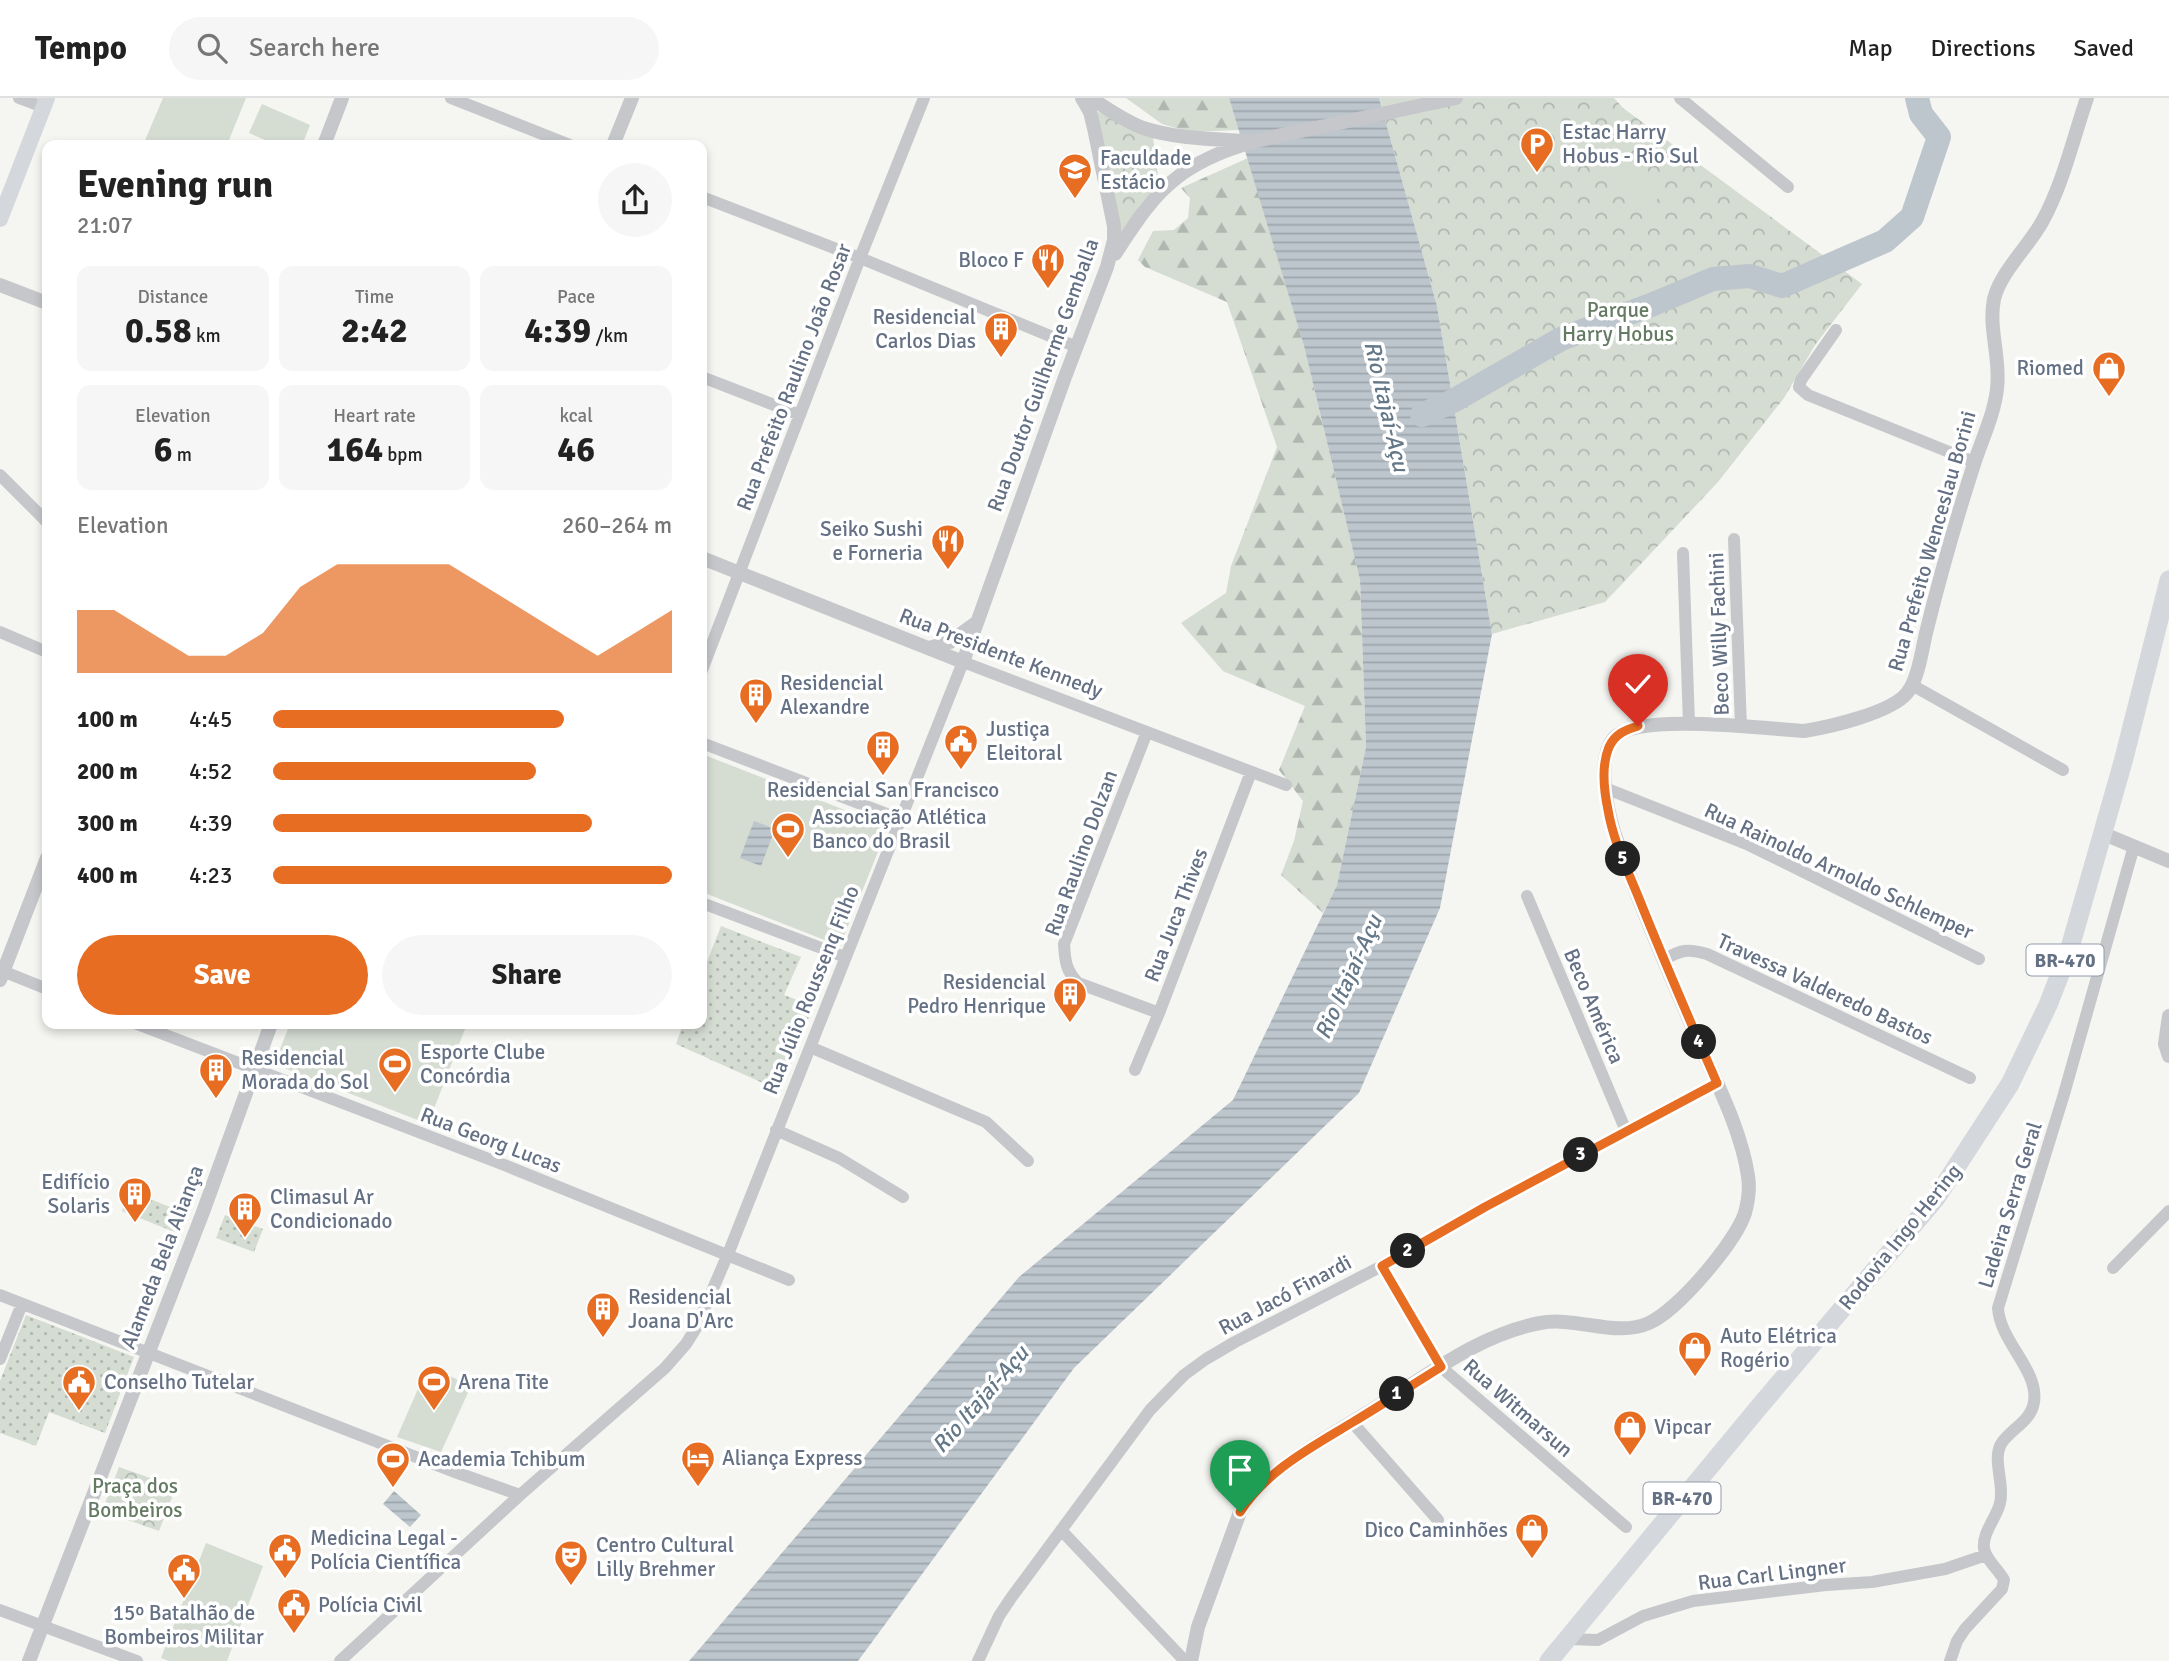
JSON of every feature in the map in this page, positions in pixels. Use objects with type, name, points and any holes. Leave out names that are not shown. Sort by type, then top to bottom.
[{"type":"highway","name":"Rodovia Ingo Hering","points":[[1549,1661],[1936,1198],[2010,1084],[2052,995],[2069,951],[2104,834],[2169,580]]},
{"type":"main road","points":[[0,219],[45,103]]},
{"type":"street","points":[[19,98],[45,103]]},
{"type":"street","points":[[326,140],[342,98]]},
{"type":"street","points":[[451,98],[557,140]]},
{"type":"street","points":[[615,140],[632,98]]},
{"type":"street","name":"Rua Prefeito Raulino João Rosar","points":[[707,657],[924,98]]},
{"type":"street","name":"Rua Doutor Guilherme Gemballa","points":[[962,662],[1115,240],[1094,128],[1090,112],[1082,98]]},
{"type":"street","points":[[1091,98],[1141,127],[1164,134],[1186,138],[1252,141]]},
{"type":"street","points":[[1107,267],[1131,228],[1153,200],[1178,176],[1201,161],[1252,141],[1456,98]]},
{"type":"street","name":"Rua Prefeito Wenceslau Borini","points":[[1191,1661],[1198,1627],[1233,1530],[1251,1496],[1279,1470],[1441,1367],[1496,1336],[1543,1322],[1567,1320],[1619,1329],[1634,1328],[1660,1317],[1708,1270],[1735,1232],[1744,1215],[1749,1178],[1717,1083],[1663,960],[1614,832],[1605,788],[1608,749],[1614,738],[1624,730],[1638,726],[1689,724],[1804,731],[1828,727],[1888,707],[1907,694],[1912,685],[1939,579],[1974,462],[1992,415],[1998,370],[1992,320],[1995,295],[2003,278],[2031,241],[2053,198],[2087,98]]},
{"type":"street","points":[[1687,100],[1788,187]]},
{"type":"street","points":[[707,199],[1077,347]]},
{"type":"street","points":[[0,285],[42,301]]},
{"type":"street","points":[[1836,330],[1801,380],[1799,387],[1802,391],[1974,462]]},
{"type":"street","points":[[707,379],[800,415]]},
{"type":"street","points":[[0,475],[42,517]]},
{"type":"street","name":"Beco Willy Fachini","points":[[1734,539],[1741,727]]},
{"type":"street","points":[[1683,553],[1689,724]]},
{"type":"street","name":"Rua Presidente Kennedy","points":[[707,560],[962,662],[1286,785]]},
{"type":"street","points":[[929,648],[950,642],[977,622]]},
{"type":"street","points":[[0,632],[42,650]]},
{"type":"street","name":"Rua Júlio Roussenq Filho","points":[[340,1661],[520,1495],[665,1368],[686,1344],[705,1310],[728,1254],[962,662]]},
{"type":"street","points":[[1912,685],[2063,770]]},
{"type":"street","name":"Rua Raulino Dolzan","points":[[1147,732],[1064,944],[1065,964],[1070,975],[1079,984],[1159,1013]]},
{"type":"street","points":[[707,745],[900,819]]},
{"type":"street","name":"Rua Juca Thives","points":[[1135,1070],[1251,772]]},
{"type":"street","name":"Rua Rainoldo Arnoldo Schlemper","points":[[1605,788],[1749,845],[1979,959]]},
{"type":"street","points":[[2104,834],[2169,861]]},
{"type":"street","name":"Ladeira Serra Geral","points":[[1986,1555],[1985,1538],[2001,1502],[1998,1456],[2001,1445],[2022,1424],[2033,1409],[2035,1399],[2033,1385],[1999,1322],[1998,1308],[2064,1094],[2134,846]]},
{"type":"street","points":[[42,871],[1,974],[42,987]]},
{"type":"street","name":"Beco América","points":[[1527,896],[1626,1131]]},
{"type":"street","points":[[707,905],[845,957]]},
{"type":"street","name":"Travessa Valderedo Bastos","points":[[1663,960],[1681,951],[1693,950],[1707,954],[1970,1078]]},
{"type":"street","points":[[2169,1016],[2165,1044],[2169,1056]]},
{"type":"street","name":"Rua Georg Lucas","points":[[150,1029],[507,1166],[789,1280]]},
{"type":"street","name":"Alameda Bela Aliança","points":[[29,1661],[203,1212],[269,1029]]},
{"type":"street","points":[[810,1047],[986,1122],[1028,1161]]},
{"type":"street","name":"Rua Jacó Finardi","points":[[978,1661],[999,1616],[1150,1410],[1184,1375],[1235,1342],[1382,1266],[1485,1207],[1717,1083]]},
{"type":"street","points":[[776,1130],[839,1158],[903,1197]]},
{"type":"street","points":[[2113,1268],[2169,1211]]},
{"type":"street","name":"Rua Witmarsun","points":[[1382,1266],[1441,1367],[1626,1527]]},
{"type":"street","points":[[0,1295],[520,1495]]},
{"type":"street","points":[[0,1359],[22,1304]]},
{"type":"street","points":[[1352,1422],[1438,1520]]},
{"type":"street","points":[[1061,1530],[1185,1661]]},
{"type":"street","points":[[1950,1661],[1956,1641],[2002,1589],[2004,1580],[1986,1555]]},
{"type":"street","name":"Rua Carl Lingner","points":[[1566,1639],[1591,1642],[1598,1640],[1643,1616],[1693,1601],[1872,1582],[1945,1569],[1986,1555]]},
{"type":"street","points":[[0,1610],[136,1661]]},
{"type":"green space","points":[[163,98],[246,98],[229,140],[145,140]]},
{"type":"green space","points":[[1126,98],[1229,98],[1239,130],[1189,132],[1162,124]]},
{"type":"green space","name":"Parque Harry Hobus","points":[[1379,98],[1614,98],[1623,108],[1862,284],[1815,345],[1784,398],[1718,482],[1605,602],[1492,634],[1437,306]]},
{"type":"green space","points":[[262,104],[310,125],[304,140],[265,140],[249,133]]},
{"type":"green space","points":[[1096,111],[1153,137],[1159,184],[1140,205],[1118,247],[1119,225],[1101,128],[1094,113]]},
{"type":"green space","points":[[1628,151],[1667,190],[1643,213],[1604,173]]},
{"type":"green space","points":[[1248,158],[1304,346],[1360,580],[1366,747],[1337,885],[1323,913],[1281,875],[1294,841],[1303,801],[1279,770],[1305,706],[1223,671],[1181,623],[1226,593],[1231,566],[1277,447],[1227,302],[1145,267],[1138,260],[1153,231],[1174,230],[1188,218],[1190,198],[1181,188]]},
{"type":"green space","name":"Associação Atlética Banco do Brasil","points":[[707,756],[888,827],[840,946],[707,894]]},
{"type":"green space","points":[[721,926],[801,957],[784,995],[813,1006],[781,1091],[676,1044],[681,1029],[707,1029],[707,962]]},
{"type":"green space","name":"Esporte Clube Concórdia","points":[[288,1029],[465,1029],[428,1124],[274,1064]]},
{"type":"green space","points":[[130,1191],[185,1213],[177,1233],[122,1211]]},
{"type":"green space","points":[[225,1215],[263,1229],[254,1252],[216,1238]]},
{"type":"green space","points":[[26,1315],[134,1357],[105,1433],[49,1412],[36,1446],[0,1433],[0,1381]]},
{"type":"green space","name":"Arena Tite","points":[[428,1366],[471,1386],[441,1452],[397,1437]]},
{"type":"green space","name":"Praça dos Bombeiros","points":[[119,1467],[176,1487],[159,1531],[102,1511]]},
{"type":"green space","points":[[206,1543],[263,1566],[227,1661],[169,1661],[161,1658]]},
{"type":"water","name":"Rio Itajaí-Açu","points":[[1229,98],[1379,98],[1437,306],[1492,634],[1440,908],[1359,1093],[1074,1368],[858,1661],[689,1661],[1019,1277],[1233,1100],[1337,885],[1366,747],[1360,580],[1304,346]]},
{"type":"water","points":[[754,821],[775,829],[761,866],[740,858]]},
{"type":"water","points":[[394,1491],[421,1515],[410,1527],[383,1504]]},
{"type":"waterway","points":[[1422,415],[1453,401],[1561,339],[1713,279],[1750,276],[1782,286],[1885,241],[1912,217],[1939,137],[1921,114],[1917,98]]},
{"type":"place","name":"Estac Harry Hobus - Rio Sul","points":[[1537,174]]},
{"type":"place","name":"Faculdade Estácio","points":[[1075,200]]},
{"type":"place","name":"Bloco F","points":[[1048,290]]},
{"type":"place","name":"Residencial Carlos Dias","points":[[1001,359]]},
{"type":"place","name":"Riomed","points":[[2109,398]]},
{"type":"place","name":"Seiko Sushi e Forneria","points":[[948,571]]},
{"type":"place","name":"Residencial Alexandre","points":[[756,725]]},
{"type":"place","name":"Justiça Eleitoral","points":[[961,771]]},
{"type":"place","name":"Residencial San Francisco","points":[[883,777]]},
{"type":"place","name":"Associação Atlética Banco do Brasil","points":[[788,859]]},
{"type":"place","name":"Residencial Pedro Henrique","points":[[1070,1024]]},
{"type":"place","name":"Esporte Clube Concórdia","points":[[395,1094]]},
{"type":"place","name":"Residencial Morada do Sol","points":[[216,1100]]},
{"type":"place","name":"Edifício Solaris","points":[[135,1224]]},
{"type":"place","name":"Climasul Ar Condicionado","points":[[245,1239]]},
{"type":"place","name":"Residencial Joana D'Arc","points":[[603,1339]]},
{"type":"place","name":"Auto Elétrica Rogério","points":[[1695,1378]]},
{"type":"place","name":"Conselho Tutelar","points":[[79,1412]]},
{"type":"place","name":"Arena Tite","points":[[434,1412]]},
{"type":"place","name":"Vipcar","points":[[1630,1457]]},
{"type":"place","name":"Aliança Express","points":[[698,1488]]},
{"type":"place","name":"Academia Tchibum","points":[[393,1489]]},
{"type":"place","name":"Dico Caminhões","points":[[1532,1560]]},
{"type":"place","name":"Medicina Legal - Polícia Científica","points":[[285,1580]]},
{"type":"place","name":"Centro Cultural Lilly Brehmer","points":[[571,1587]]},
{"type":"place","name":"15º Batalhão de Bombeiros Militar","points":[[184,1600]]},
{"type":"place","name":"Polícia Civil","points":[[294,1635]]},
{"type":"route","points":[[1240,1512],[1261,1485],[1297,1457],[1441,1367],[1382,1266],[1485,1207],[1717,1083],[1663,960],[1608,813],[1605,788],[1608,749],[1614,738],[1624,730],[1638,726]]}]
